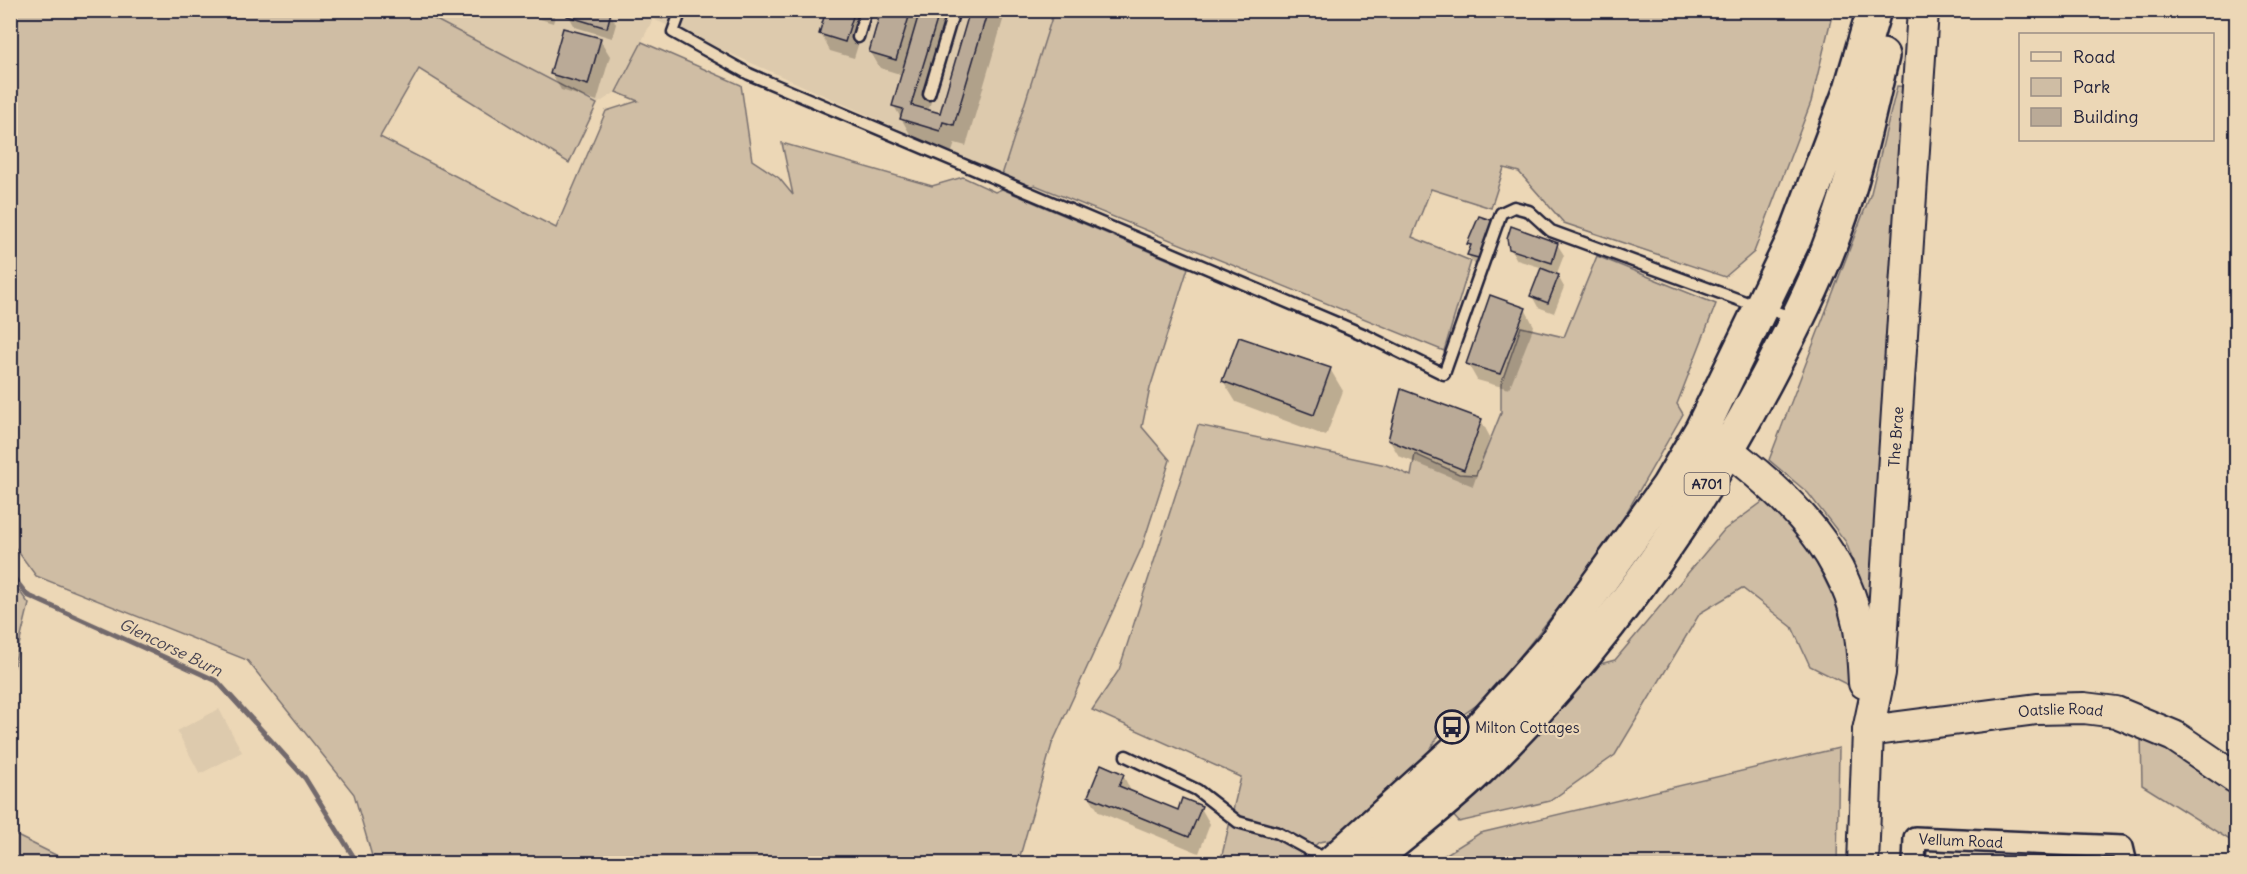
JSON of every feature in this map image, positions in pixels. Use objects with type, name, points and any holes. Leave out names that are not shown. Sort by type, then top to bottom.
[{"type":"main road","name":"A701","points":[[1331,863],[1478,731],[1554,645],[1668,487],[1702,429],[1763,308],[1795,237],[1851,89],[1874,10]]},
{"type":"main road","name":"A701","points":[[1367,864],[1475,773],[1568,675],[1677,534],[1728,450],[1798,319],[1835,232],[1857,164],[1894,10]]},
{"type":"main road","name":"The Brae","points":[[1863,864],[1868,731],[1880,673],[1923,10]]},
{"type":"main road","points":[[1702,429],[1767,482],[1807,520],[1829,551],[1842,576],[1858,624],[1868,731]]},
{"type":"main road","name":"Oatslie Road","points":[[1868,731],[2037,709],[2084,708],[2116,712],[2174,736],[2236,778]]},
{"type":"street","name":"Vellum Road","points":[[1914,864],[1915,838],[2122,847],[2126,864]]},
{"type":"lane","points":[[681,10],[673,32],[749,74],[1365,335],[1444,374],[1501,213],[1514,207],[1529,211],[1551,231],[1798,319]]},
{"type":"lane","points":[[858,37],[866,10]]},
{"type":"lane","points":[[929,94],[954,10]]},
{"type":"lane","points":[[1126,756],[1197,790],[1238,822],[1278,833],[1331,863]]},
{"type":"shaded area","points":[[419,11],[1054,11],[1002,175],[653,19],[616,92],[597,104]]},
{"type":"shaded area","points":[[219,709],[242,752],[200,774],[177,731]]},
{"type":"green space","points":[[10,11],[419,11],[597,104],[569,163],[419,69],[380,137],[556,228],[606,111],[638,101],[616,92],[642,42],[741,85],[752,160],[779,178],[793,195],[782,143],[932,186],[963,177],[995,192],[1002,189],[1188,268],[1150,388],[1142,427],[1170,460],[1142,547],[1052,744],[1018,863],[374,863],[354,794],[247,660],[36,576],[11,542]]},
{"type":"green space","points":[[1054,11],[1833,11],[1811,102],[1754,252],[1725,277],[1564,223],[1519,172],[1504,168],[1491,208],[1431,189],[1412,237],[1471,261],[1444,351],[1035,185],[1028,187],[1002,175]]},
{"type":"green space","points":[[1897,86],[1909,87],[1877,603],[1868,602],[1846,542],[1808,493],[1769,460],[1871,193]]},
{"type":"green space","points":[[1597,256],[1716,304],[1677,404],[1683,414],[1608,545],[1488,697],[1443,729],[1414,775],[1348,837],[1319,842],[1295,863],[1220,863],[1241,777],[1092,710],[1119,670],[1198,425],[1386,465],[1411,476],[1415,454],[1459,474],[1476,475],[1501,413],[1501,384],[1521,327],[1564,337]]},
{"type":"green space","points":[[1765,500],[1803,536],[1843,617],[1850,686],[1810,666],[1792,627],[1742,588],[1700,613],[1615,755],[1550,801],[1459,822],[1450,812],[1589,667],[1615,660],[1724,530]]},
{"type":"green space","points":[[11,580],[29,604],[10,678]]},
{"type":"green space","points":[[2141,735],[2196,766],[2236,794],[2236,844],[2142,785]]},
{"type":"green space","points":[[1839,748],[1837,863],[1432,863],[1480,833]]},
{"type":"green space","points":[[11,833],[72,863],[11,863]]},
{"type":"building","points":[[569,10],[608,10],[611,12],[607,28],[567,16]]},
{"type":"building","points":[[826,10],[855,10],[845,42],[819,34]]},
{"type":"building","points":[[881,10],[911,10],[896,60],[869,52]]},
{"type":"building","points":[[920,10],[940,10],[911,105],[940,113],[970,10],[988,10],[954,125],[943,122],[940,131],[900,119],[903,109],[892,106]]},
{"type":"building","points":[[563,28],[601,38],[588,85],[550,74]]},
{"type":"building","points":[[1479,216],[1494,221],[1482,259],[1467,255],[1471,245],[1467,244]]},
{"type":"building","points":[[1511,226],[1558,243],[1552,263],[1509,249],[1507,239]]},
{"type":"building","points":[[1541,268],[1559,275],[1548,303],[1530,296]]},
{"type":"building","points":[[1490,295],[1526,308],[1500,374],[1466,364]]},
{"type":"building","points":[[1239,337],[1331,368],[1314,415],[1222,381]]},
{"type":"building","points":[[1401,389],[1482,419],[1464,470],[1388,440]]},
{"type":"building","points":[[1101,764],[1124,774],[1119,786],[1178,810],[1182,798],[1202,806],[1189,837],[1088,796]]},
{"type":"waterway","name":"Glencorse Burn","points":[[10,573],[27,595],[217,681],[305,778],[358,864]]},
{"type":"place","name":"Milton Cottages","points":[[1452,727]]}]
